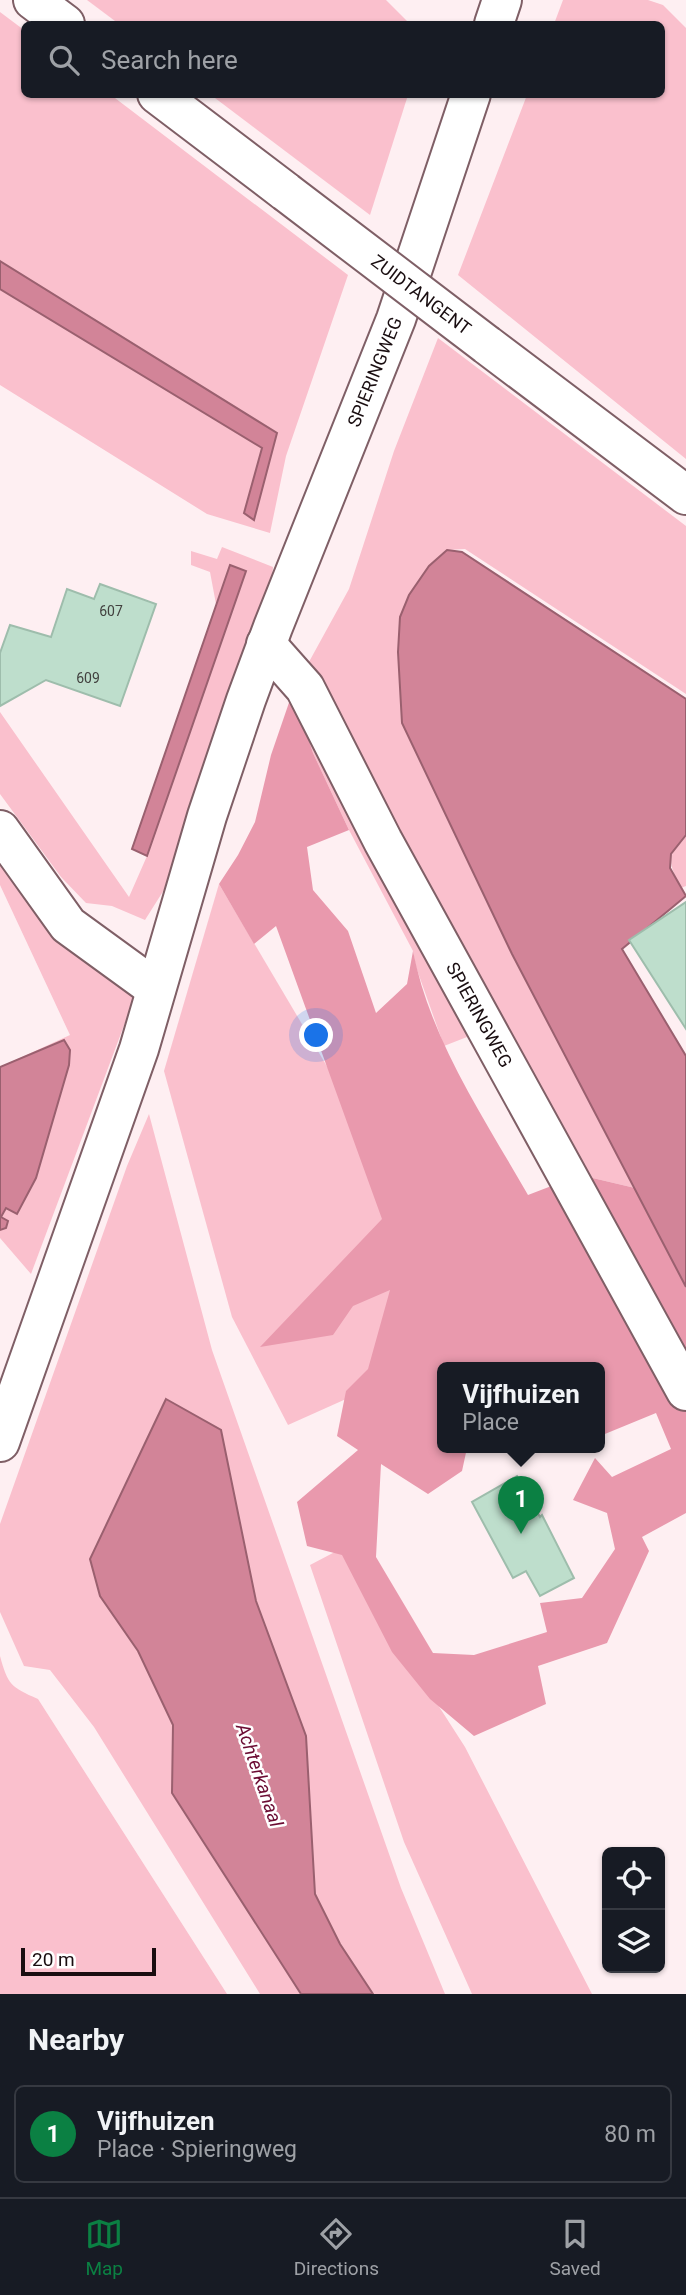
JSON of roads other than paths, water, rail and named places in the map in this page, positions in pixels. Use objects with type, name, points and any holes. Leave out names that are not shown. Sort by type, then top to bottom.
[{"type":"street","points":[[33,0],[61,21]]},
{"type":"street","points":[[495,21],[502,0]]},
{"type":"street","name":"ZUIDTANGENT","points":[[163,98],[686,495]]},
{"type":"street","name":"SPIERINGWEG","points":[[0,1442],[139,1049],[207,816],[266,644],[396,319],[470,98]]},
{"type":"street","name":"SPIERINGWEG","points":[[266,644],[305,688],[383,841],[686,1391]]},
{"type":"street","points":[[0,830],[68,925],[156,989]]},
{"type":"water","points":[[0,261],[277,433],[254,520],[244,513],[262,448],[0,289]]},
{"type":"water","points":[[447,550],[462,552],[686,699],[686,835],[671,854],[670,868],[686,896],[622,949],[686,1056],[686,1287],[512,954],[402,723],[398,652],[400,617],[409,595],[429,566]]},
{"type":"water","points":[[230,565],[246,571],[147,856],[132,849]]},
{"type":"water","points":[[64,1040],[70,1050],[69,1065],[36,1178],[17,1214],[6,1208],[1,1217],[8,1221],[6,1228],[0,1230],[0,1067]]},
{"type":"water","name":"Achterkanaal","points":[[166,1399],[221,1430],[256,1601],[306,1736],[315,1894],[340,1944],[373,1994],[301,1994],[172,1793],[173,1725],[138,1651],[100,1596],[90,1559]]},
{"type":"place","name":"Vijfhuizen","points":[[521,1534]]}]
